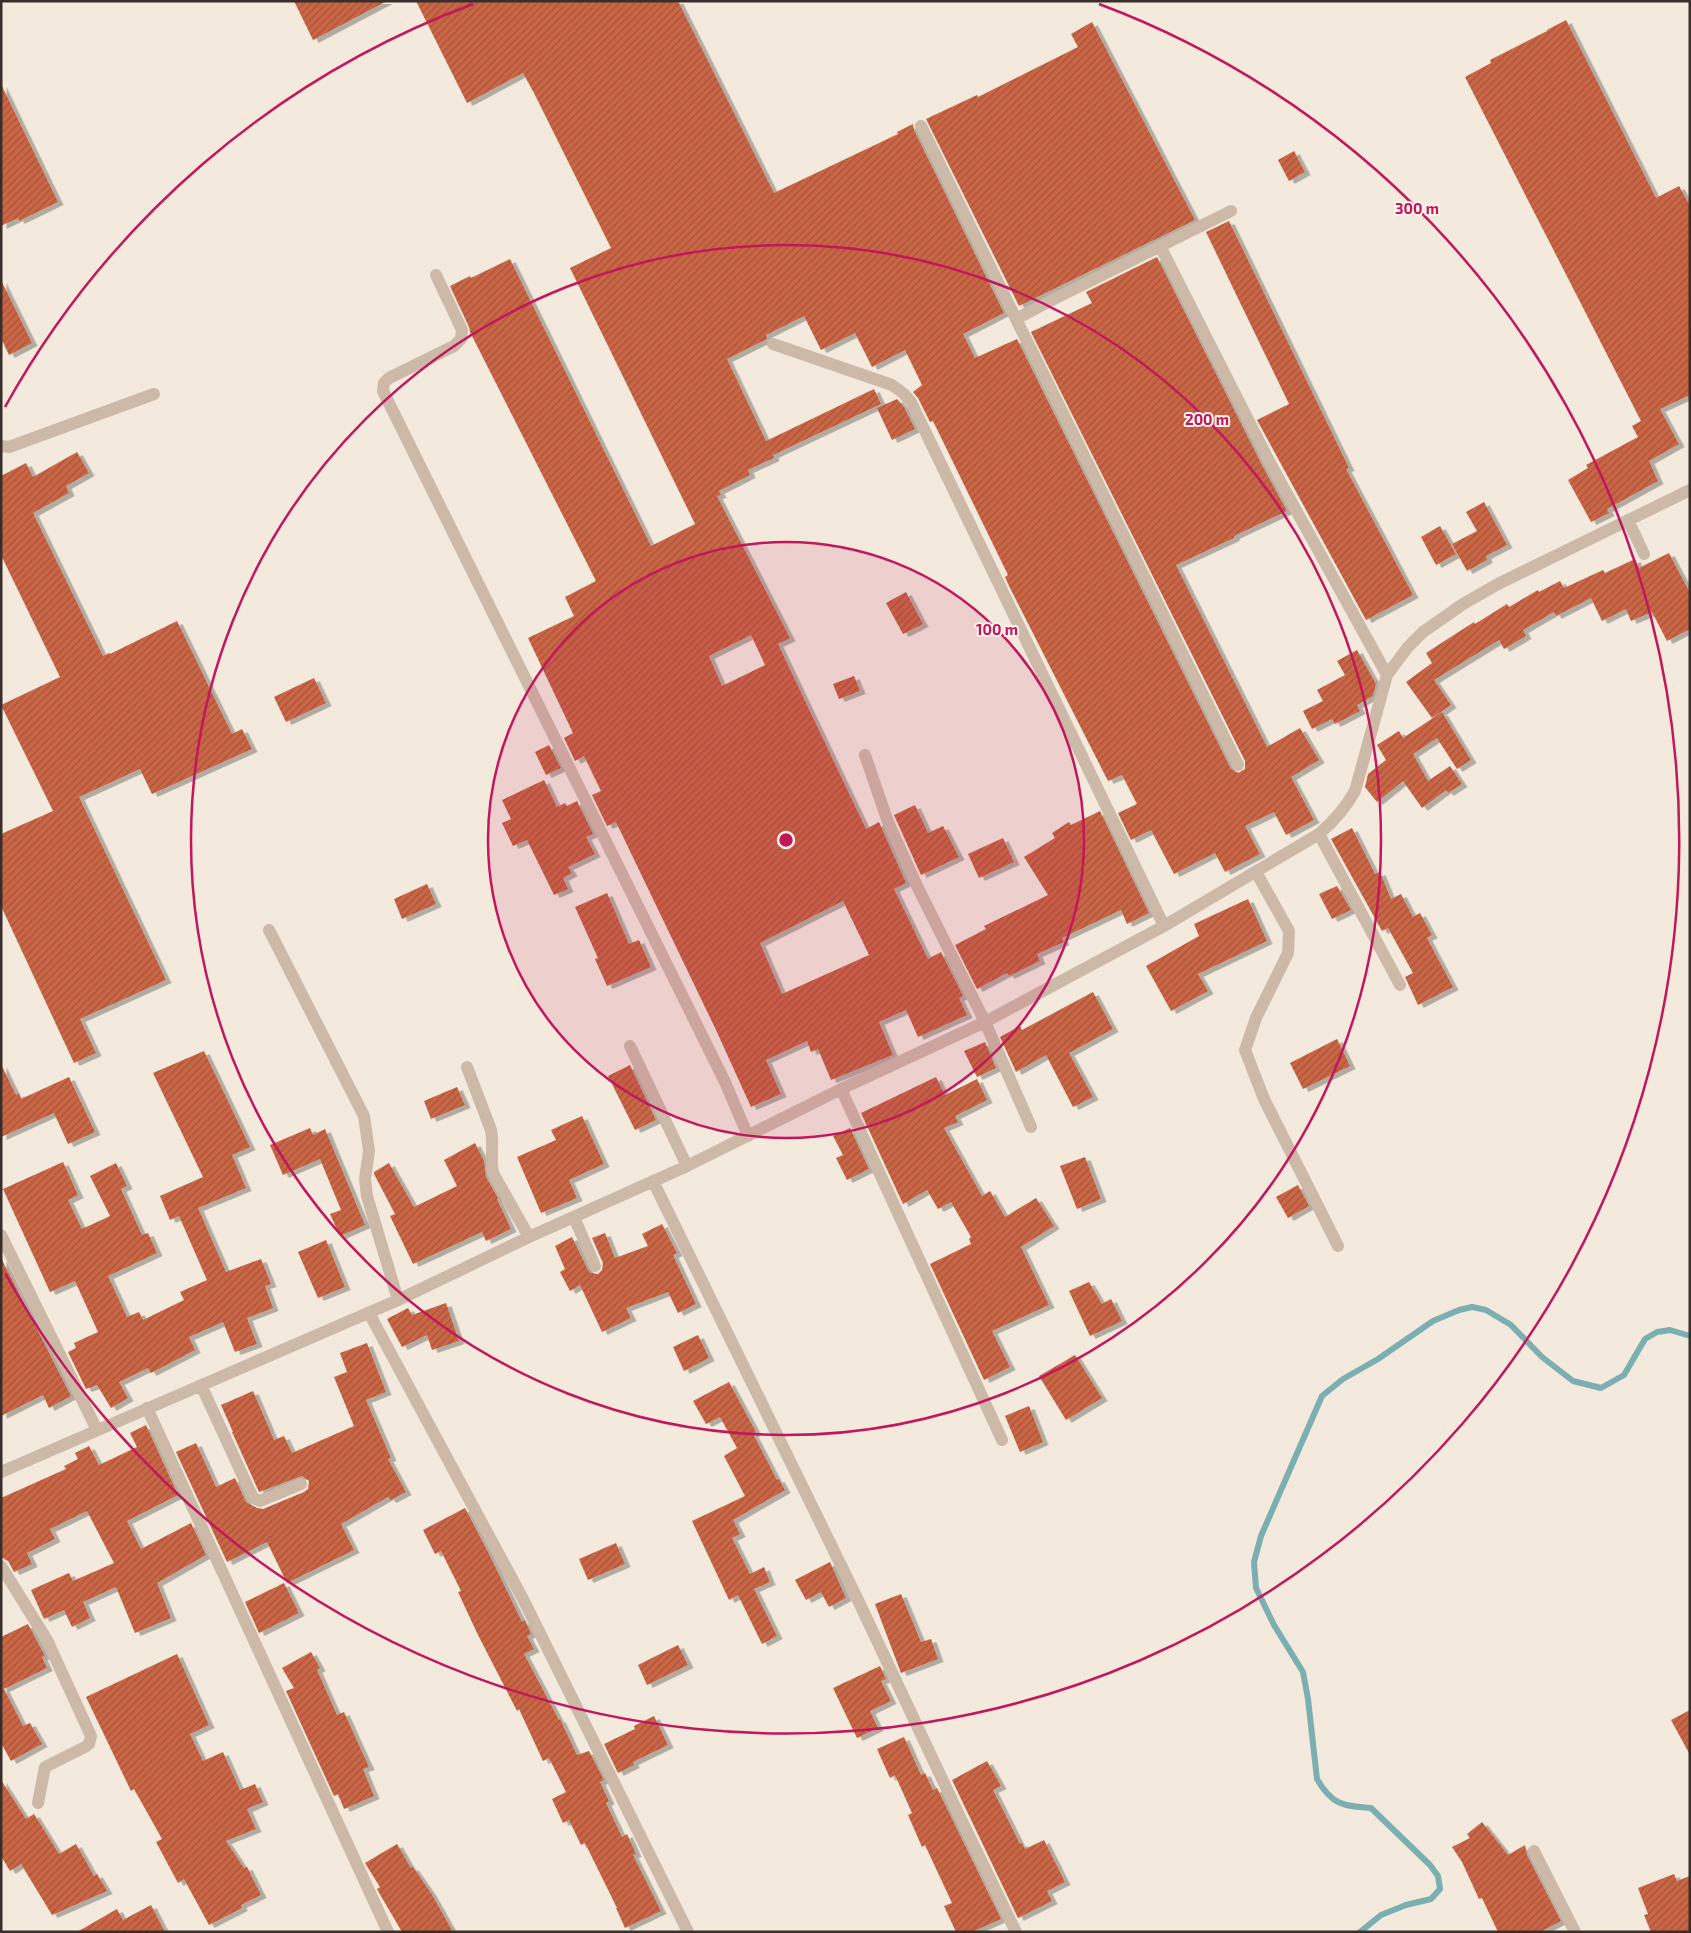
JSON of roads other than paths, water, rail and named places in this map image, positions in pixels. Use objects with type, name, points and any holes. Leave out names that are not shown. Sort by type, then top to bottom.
[{"type":"street","points":[[921,126],[1238,765]]},
{"type":"street","points":[[1016,319],[1231,211]]},
{"type":"street","points":[[1160,246],[1270,464],[1387,675]]},
{"type":"street","points":[[436,276],[462,330],[461,339],[454,346],[389,378],[384,383],[383,391],[725,1082],[748,1136]]},
{"type":"street","points":[[773,344],[892,385],[911,402],[1164,926]]},
{"type":"street","points":[[1,446],[9,447],[154,394]]},
{"type":"street","points":[[1,1472],[398,1300],[529,1237],[687,1166],[840,1089],[985,1022],[1164,926],[1319,834],[1335,821],[1355,791],[1387,675],[1408,647],[1423,632],[1463,604],[1498,584],[1690,490]]},
{"type":"street","points":[[1628,520],[1644,554]]},
{"type":"street","points":[[865,755],[888,822],[917,886],[985,1022],[1032,1127]]},
{"type":"street","points":[[1319,834],[1400,985]]},
{"type":"street","points":[[1256,872],[1289,931],[1288,953],[1256,1018],[1245,1050],[1264,1099],[1338,1246]]},
{"type":"street","points":[[269,930],[366,1124],[369,1151],[365,1179],[367,1196],[398,1300]]},
{"type":"street","points":[[630,1046],[687,1166]]},
{"type":"street","points":[[467,1067],[491,1130],[493,1140],[491,1165],[493,1173],[529,1237]]},
{"type":"street","points":[[840,1089],[1002,1440]]},
{"type":"street","points":[[653,1181],[857,1598],[1016,1932]]},
{"type":"street","points":[[574,1218],[596,1266]]},
{"type":"street","points":[[1,1235],[97,1430]]},
{"type":"street","points":[[369,1312],[524,1601],[688,1932]]},
{"type":"street","points":[[201,1385],[253,1498],[260,1501],[300,1484]]},
{"type":"street","points":[[147,1408],[388,1932]]},
{"type":"street","points":[[1,1566],[47,1640],[91,1736],[89,1744],[85,1748],[45,1767],[38,1803]]},
{"type":"street","points":[[1534,1851],[1575,1932]]},
{"type":"waterway","points":[[1360,1932],[1381,1915],[1406,1905],[1431,1899],[1440,1889],[1438,1876],[1430,1865],[1371,1808],[1346,1805],[1333,1799],[1322,1788],[1317,1779],[1303,1672],[1274,1625],[1256,1588],[1254,1562],[1261,1536],[1322,1396],[1343,1379],[1378,1359],[1433,1321],[1459,1310],[1472,1307],[1486,1310],[1511,1325],[1542,1357],[1573,1381],[1601,1388],[1624,1375],[1645,1339],[1657,1332],[1670,1330],[1690,1336]]}]
